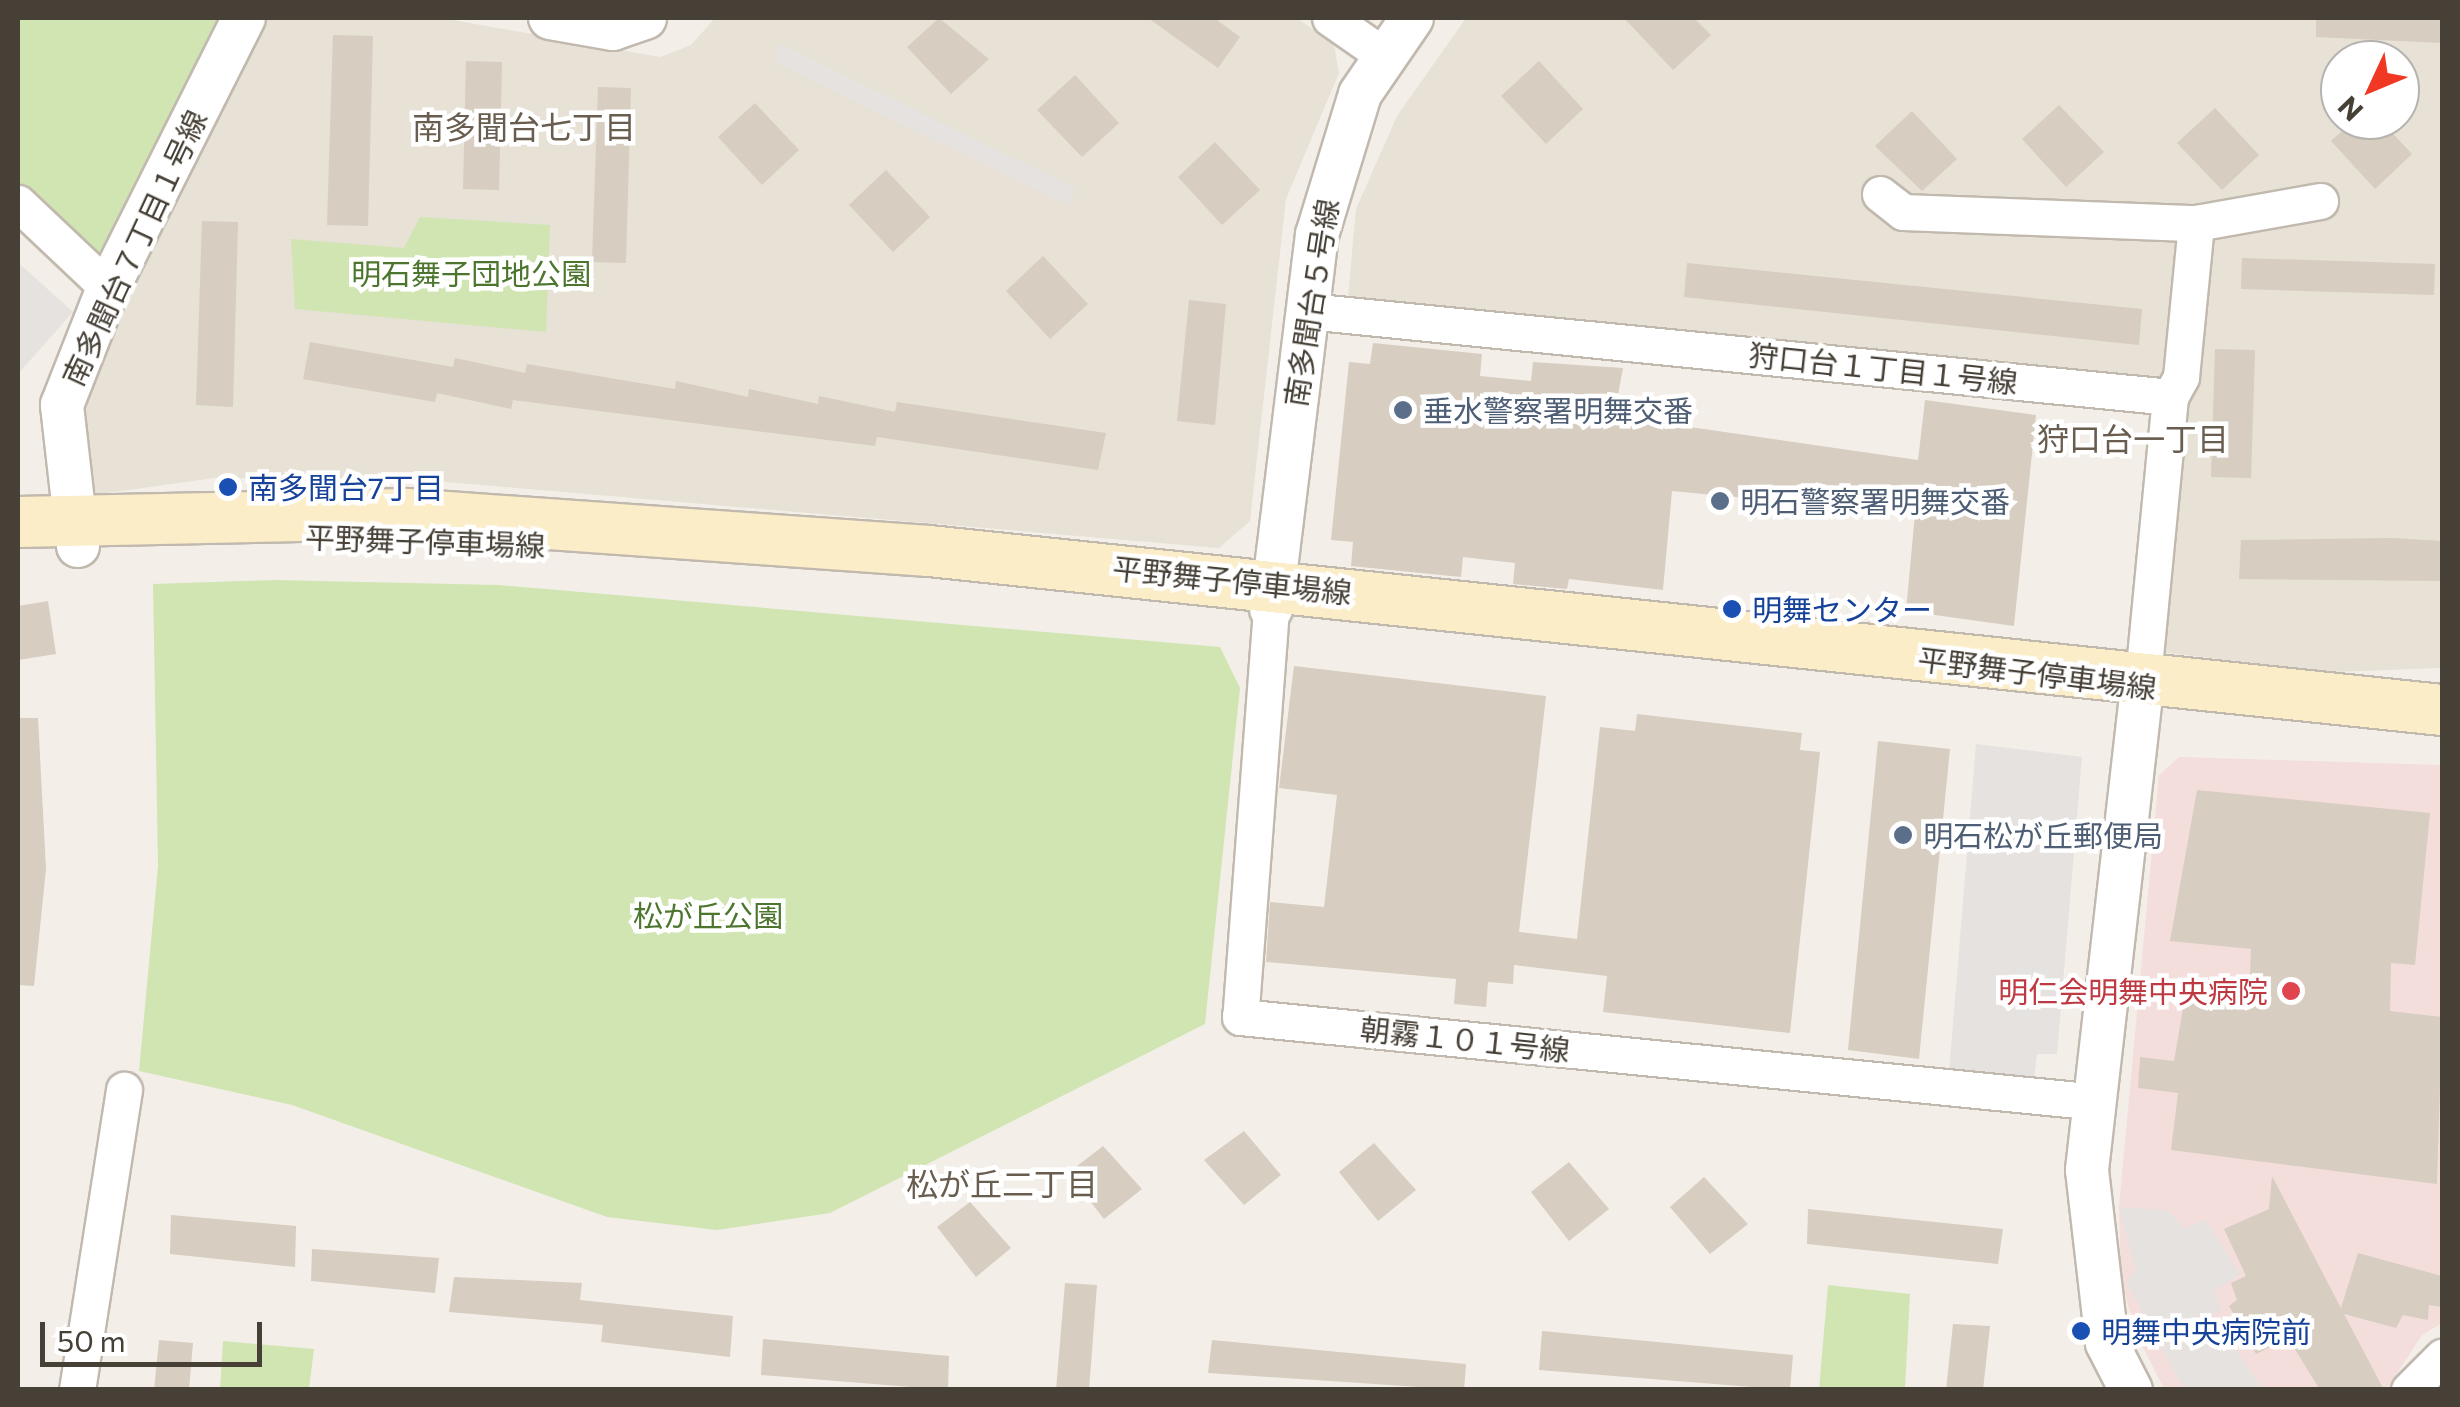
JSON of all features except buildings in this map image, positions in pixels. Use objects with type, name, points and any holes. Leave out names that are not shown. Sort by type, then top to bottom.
[{"type":"main road","name":"平野舞子停車場線","points":[[18,522],[73,531],[406,514],[1271,595],[2140,698],[2442,728]]},
{"type":"main road","name":"平野舞子停車場線","points":[[18,552],[73,531]]},
{"type":"main road","name":"平野舞子停車場線","points":[[2140,698],[2442,710]]},
{"type":"street","name":"南多聞台７丁目１号線","points":[[73,531],[62,405],[108,288],[244,18]]},
{"type":"street","points":[[550,18],[612,28],[645,18]]},
{"type":"street","points":[[1330,18],[1383,55]]},
{"type":"street","name":"南多聞台５号線","points":[[1271,595],[1307,311],[1338,155],[1383,55],[1412,18]]},
{"type":"street","points":[[1880,194],[1903,212],[2196,223],[2320,201]]},
{"type":"street","points":[[18,203],[108,288]]},
{"type":"street","points":[[2131,1390],[2107,1344],[2089,1226],[2097,1102],[2170,397],[2181,378],[2196,223]]},
{"type":"street","name":"狩口台１丁目１号線","points":[[1307,311],[2170,397]]},
{"type":"street","name":"朝霧１０１号線","points":[[1271,595],[1240,1017],[2097,1102]]},
{"type":"street","points":[[76,1390],[124,1090]]},
{"type":"street","points":[[2409,1390],[2442,1357]]},
{"type":"shaded area","points":[[261,18],[442,18],[660,57],[691,45],[715,18],[1297,18],[1334,45],[1339,73],[1286,199],[1250,521],[1219,548],[411,479],[214,478],[86,496],[82,397]]},
{"type":"shaded area","points":[[1466,18],[2442,18],[2442,668],[2331,672],[2160,652],[2184,394],[1348,297],[1356,209],[1397,116]]},
{"type":"shaded area","points":[[781,44],[1076,189],[1069,206],[773,61]]},
{"type":"shaded area","points":[[21,265],[73,312],[18,374],[18,268]]},
{"type":"shaded area","points":[[1976,744],[2082,757],[2057,1054],[2037,1054],[2034,1078],[1949,1071]]},
{"type":"shaded area","name":"明仁会明舞中央病院","points":[[2179,757],[2442,765],[2442,1323],[2422,1335],[2387,1389],[2164,1389],[2137,1335],[2121,1281],[2119,1207],[2159,775]]},
{"type":"shaded area","points":[[2119,1207],[2169,1211],[2184,1229],[2205,1219],[2240,1274],[2215,1291],[2222,1309],[2202,1321],[2216,1344],[2229,1340],[2263,1389],[2184,1389],[2126,1281],[2136,1271]]},
{"type":"green space","points":[[18,18],[218,18],[119,252],[92,257],[18,187]]},
{"type":"green space","name":"明石舞子団地公園","points":[[420,217],[550,225],[546,332],[295,309],[291,239],[404,248]]},
{"type":"green space","name":"松が丘公園","points":[[275,580],[498,585],[1220,647],[1240,688],[1205,1024],[830,1213],[717,1230],[607,1217],[292,1105],[139,1071],[158,866],[153,584]]},
{"type":"green space","points":[[1828,1285],[1910,1294],[1905,1389],[1819,1389]]},
{"type":"green space","points":[[223,1341],[314,1349],[309,1389],[220,1389]]},
{"type":"place","name":"垂水警察署明舞交番","points":[[1403,410]]},
{"type":"place","name":"南多聞台7丁目","points":[[228,487]]},
{"type":"place","name":"明石警察署明舞交番","points":[[1720,501]]},
{"type":"place","name":"明舞センター","points":[[1732,609]]},
{"type":"place","name":"明石松が丘郵便局","points":[[1903,835]]},
{"type":"place","name":"明仁会明舞中央病院","points":[[2291,991]]},
{"type":"place","name":"明舞中央病院前","points":[[2081,1331]]},
{"type":"district","name":"南多聞台七丁目","points":[[524,126]]},
{"type":"district","name":"狩口台一丁目","points":[[2133,438]]},
{"type":"district","name":"松が丘二丁目","points":[[1002,1183]]}]
